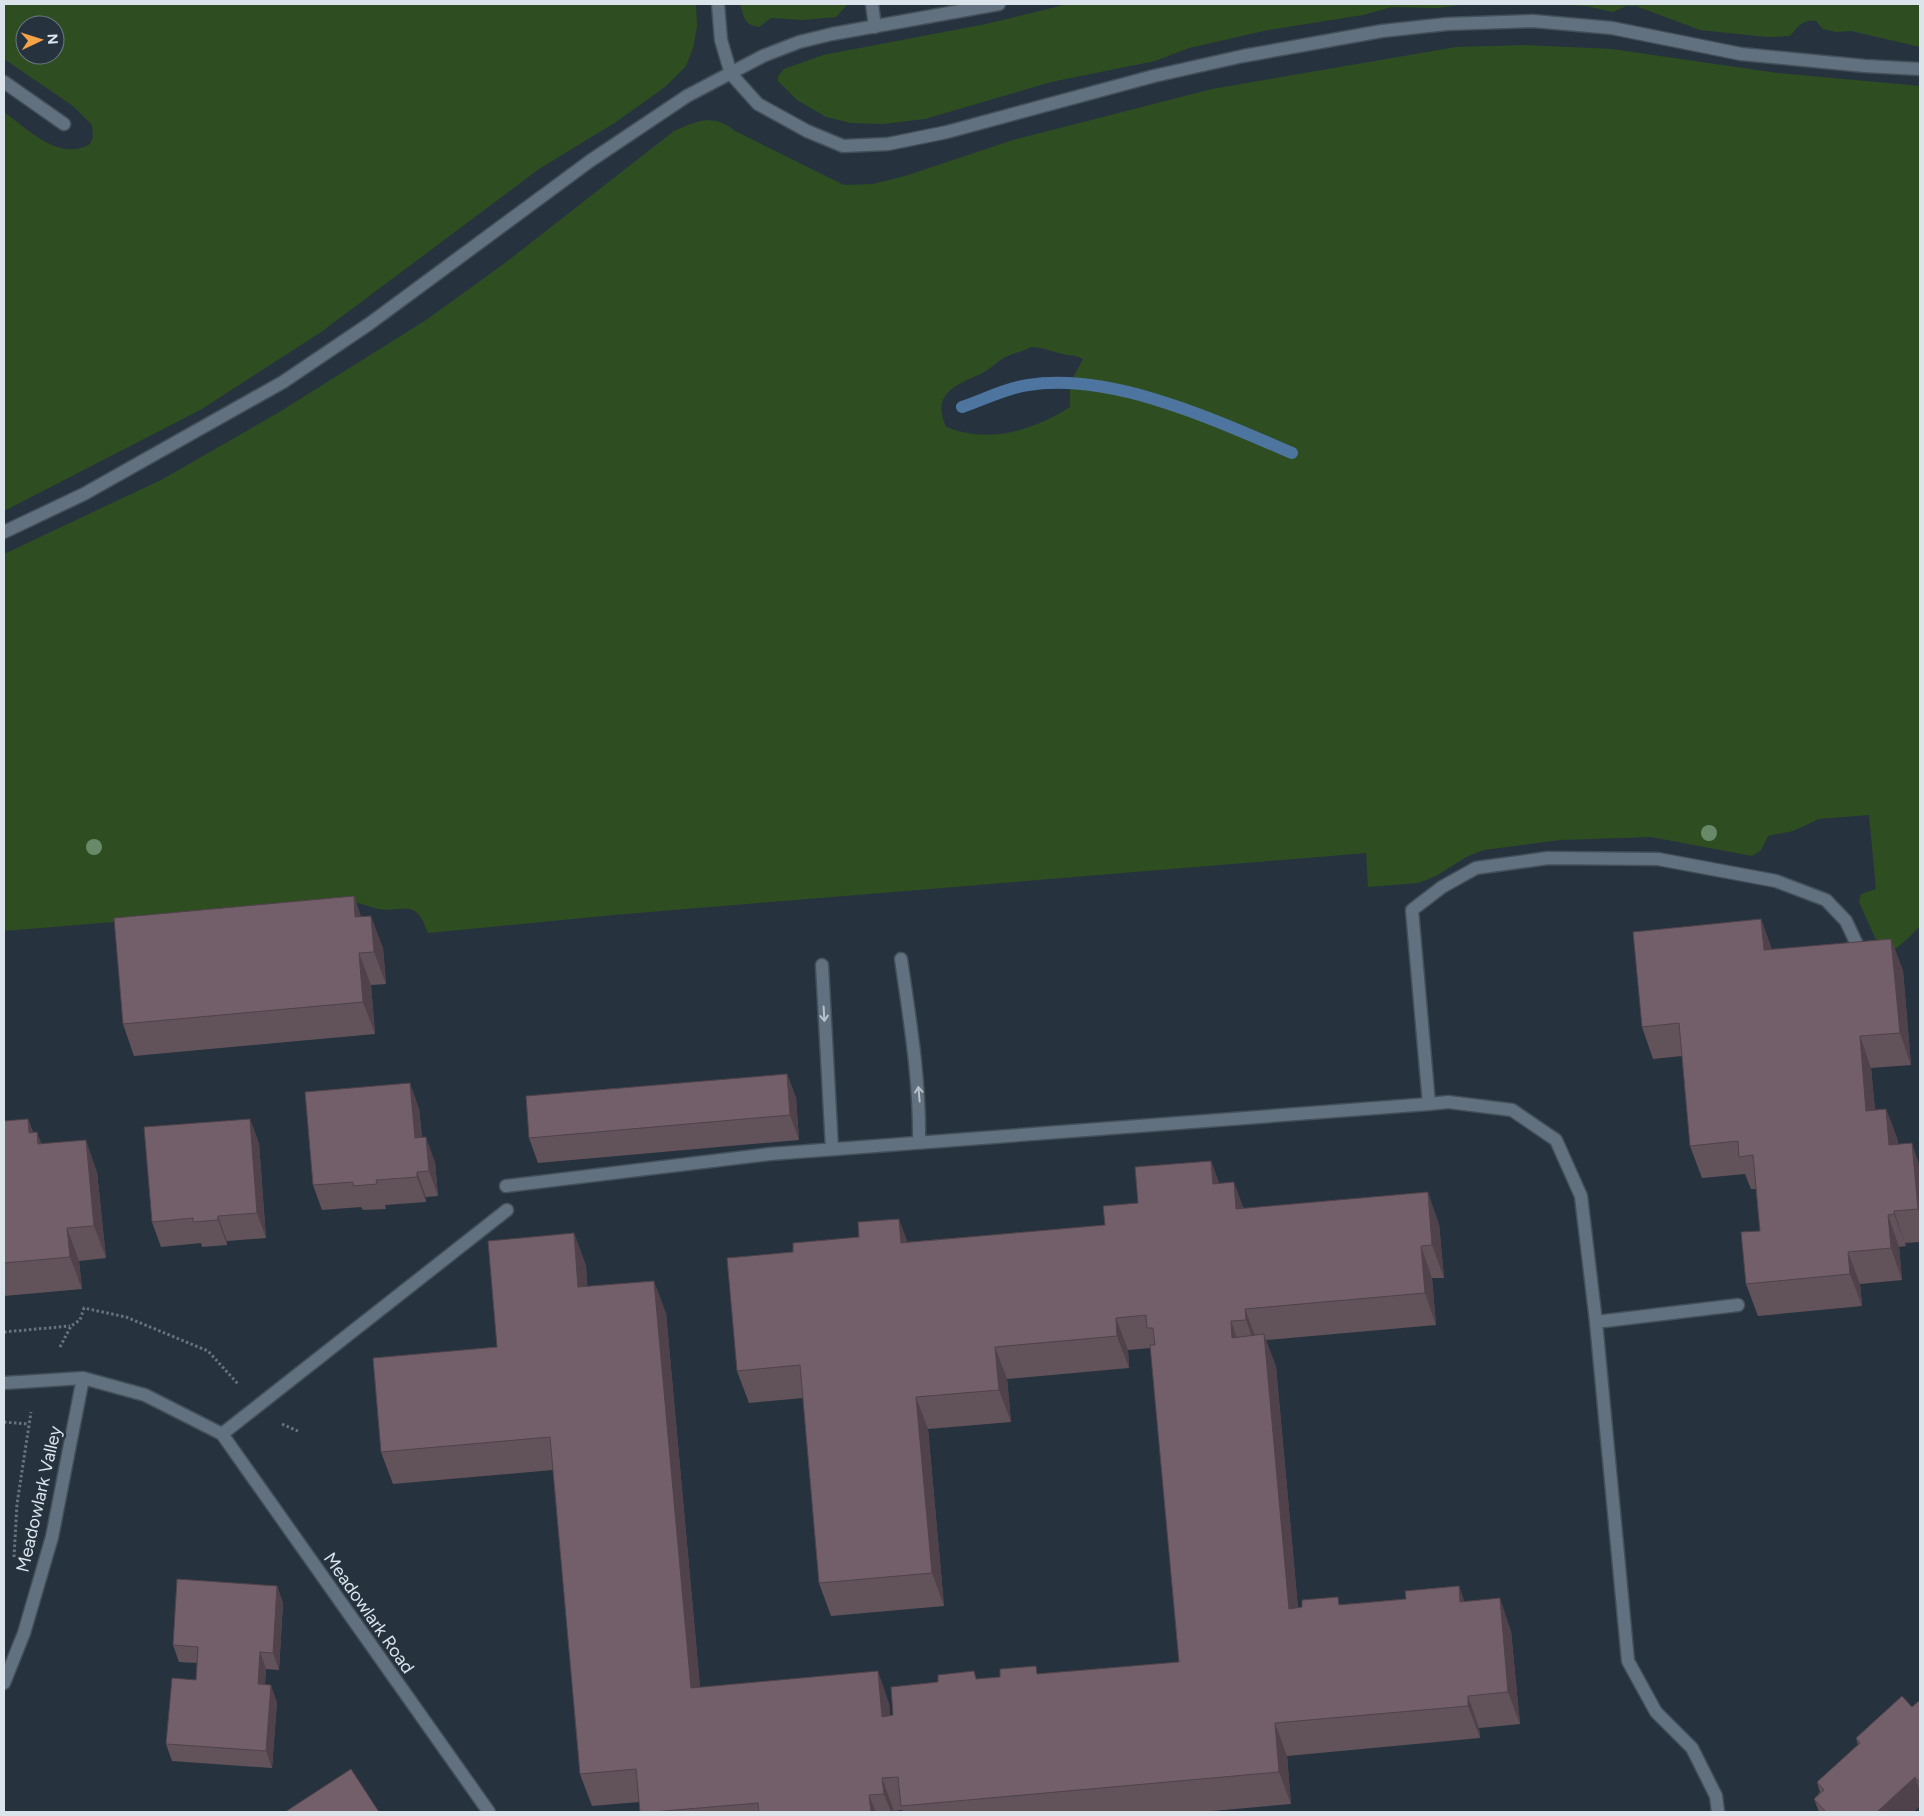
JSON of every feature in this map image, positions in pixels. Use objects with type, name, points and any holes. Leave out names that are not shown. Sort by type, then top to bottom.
[{"type":"street","points":[[718,4],[721,40],[731,74],[758,104],[807,131],[843,146],[888,144],[947,132],[1154,76],[1243,56],[1382,31],[1447,24],[1543,22],[1612,28],[1741,54],[1866,66],[1920,69]]},
{"type":"street","points":[[872,4],[875,26]]},
{"type":"street","points":[[4,532],[84,494],[283,382],[369,324],[590,161],[687,96],[763,56],[799,42],[875,26],[999,4]]},
{"type":"street","points":[[4,82],[64,124]]},
{"type":"street","points":[[1429,1104],[1412,910],[1442,887],[1476,868],[1548,858],[1658,859],[1776,881],[1826,900],[1846,921],[1860,951]]},
{"type":"street","points":[[901,959],[915,1048],[920,1102],[919,1142]]},
{"type":"street","points":[[822,966],[832,1149]]},
{"type":"street","points":[[506,1186],[770,1154],[1448,1102],[1512,1110],[1556,1140],[1580,1196],[1596,1322],[1628,1661],[1656,1712],[1692,1748],[1716,1796],[1718,1812]]},
{"type":"street","points":[[222,1434],[507,1210]]},
{"type":"street","points":[[1596,1322],[1738,1305]]},
{"type":"street","name":"Meadowlark Road","points":[[4,1383],[83,1378],[145,1395],[222,1434],[489,1812]]},
{"type":"street","name":"Meadowlark Valley","points":[[4,1682],[24,1633],[52,1537],[83,1378]]},
{"type":"path","points":[[4,1332],[71,1326],[80,1320],[84,1308],[126,1316],[208,1351],[238,1384]]},
{"type":"path","points":[[60,1347],[71,1326]]},
{"type":"path","points":[[13,1564],[17,1504],[31,1412]]},
{"type":"path","points":[[4,1422],[28,1424]]},
{"type":"path","points":[[281,1423],[298,1431]]},
{"type":"green space","points":[[4,4],[696,4],[697,27],[693,48],[686,66],[665,87],[616,122],[539,169],[321,332],[202,409],[4,511],[4,112],[45,142],[56,147],[78,149],[90,144],[93,137],[92,125],[73,106],[4,59]]},
{"type":"green space","points":[[740,4],[848,4],[836,17],[802,20],[771,18],[759,27],[747,22]]},
{"type":"green space","points":[[1068,4],[1468,4],[1437,8],[1392,7],[1363,15],[1268,30],[1189,48],[1155,61],[1051,82],[925,119],[883,124],[851,123],[826,117],[797,100],[778,81],[778,76],[784,69],[823,55],[986,24]]},
{"type":"green space","points":[[1550,4],[1920,4],[1920,47],[1851,31],[1836,32],[1823,29],[1816,21],[1804,22],[1790,36],[1767,37],[1700,30],[1636,6],[1626,6],[1613,12],[1586,6]]},
{"type":"green space","points":[[1525,45],[1612,49],[1777,73],[1920,86],[1920,926],[1894,950],[1883,955],[1859,902],[1861,894],[1876,889],[1869,815],[1819,819],[1793,831],[1768,836],[1761,850],[1752,856],[1651,837],[1560,840],[1484,850],[1468,856],[1436,876],[1418,883],[1368,887],[1366,853],[613,915],[428,933],[418,914],[413,910],[378,909],[355,902],[4,931],[4,554],[163,479],[281,411],[426,320],[505,263],[674,131],[690,124],[712,120],[727,125],[735,131],[844,185],[873,184],[905,176],[1013,140],[1212,89],[1456,47]],"holes":[[[1031,347],[1083,359],[1070,383],[1070,407],[1041,423],[1010,432],[978,434],[946,427],[942,415],[942,404],[945,396],[951,390],[986,371],[1005,357]]]},
{"type":"building","points":[[354,896],[355,917],[371,916],[374,952],[359,953],[363,1002],[123,1024],[114,918]]},
{"type":"building","points":[[1761,919],[1764,950],[1891,939],[1900,1033],[1860,1036],[1866,1111],[1886,1109],[1889,1145],[1912,1143],[1918,1209],[1894,1211],[1894,1214],[1888,1215],[1891,1248],[1848,1252],[1850,1274],[1746,1284],[1741,1232],[1760,1231],[1753,1155],[1739,1157],[1738,1141],[1690,1146],[1679,1023],[1642,1027],[1633,932]]},
{"type":"building","points":[[787,1074],[790,1115],[529,1138],[526,1096]]},
{"type":"building","points":[[410,1083],[415,1138],[426,1137],[429,1171],[417,1172],[417,1177],[376,1180],[377,1184],[353,1186],[353,1182],[313,1185],[305,1092]]},
{"type":"building","points":[[28,1119],[29,1133],[37,1132],[38,1144],[86,1140],[94,1226],[67,1228],[70,1257],[4,1263],[4,1121]]},
{"type":"building","points":[[250,1119],[257,1213],[218,1216],[218,1220],[193,1222],[193,1218],[152,1222],[144,1127]]},
{"type":"building","points":[[1211,1161],[1213,1184],[1234,1182],[1236,1209],[1428,1192],[1432,1245],[1421,1246],[1425,1293],[1245,1309],[1246,1320],[1231,1321],[1232,1338],[1264,1334],[1289,1609],[1302,1607],[1302,1600],[1338,1597],[1339,1605],[1406,1599],[1405,1591],[1459,1586],[1460,1602],[1500,1598],[1508,1692],[1468,1696],[1468,1706],[1275,1723],[1279,1772],[901,1806],[898,1777],[882,1778],[884,1794],[869,1795],[871,1812],[759,1812],[758,1803],[640,1812],[636,1769],[580,1774],[550,1437],[381,1452],[373,1358],[497,1347],[488,1241],[574,1233],[578,1287],[654,1281],[691,1688],[878,1671],[882,1717],[893,1715],[891,1687],[938,1682],[938,1675],[974,1671],[976,1679],[1000,1677],[1000,1669],[1036,1666],[1037,1674],[1179,1662],[1150,1345],[1155,1345],[1153,1328],[1147,1328],[1146,1315],[1116,1318],[1117,1336],[995,1347],[999,1390],[916,1397],[932,1573],[819,1583],[800,1365],[737,1371],[727,1258],[793,1252],[793,1243],[859,1237],[858,1222],[899,1219],[901,1243],[1105,1225],[1103,1206],[1138,1203],[1135,1167]]},
{"type":"building","points":[[177,1579],[277,1586],[273,1653],[260,1652],[258,1684],[271,1685],[266,1751],[166,1744],[172,1678],[196,1680],[198,1647],[173,1645]]},
{"type":"building","points":[[1902,1696],[1912,1707],[1920,1700],[1920,1783],[1915,1777],[1877,1812],[1826,1812],[1814,1799],[1824,1790],[1817,1782],[1860,1743],[1856,1738]]},
{"type":"building","points":[[351,1769],[379,1812],[285,1812]]},
{"type":"waterway","points":[[962,407],[1003,391],[1028,385],[1060,383],[1094,386],[1128,392],[1163,402],[1292,453]]}]
